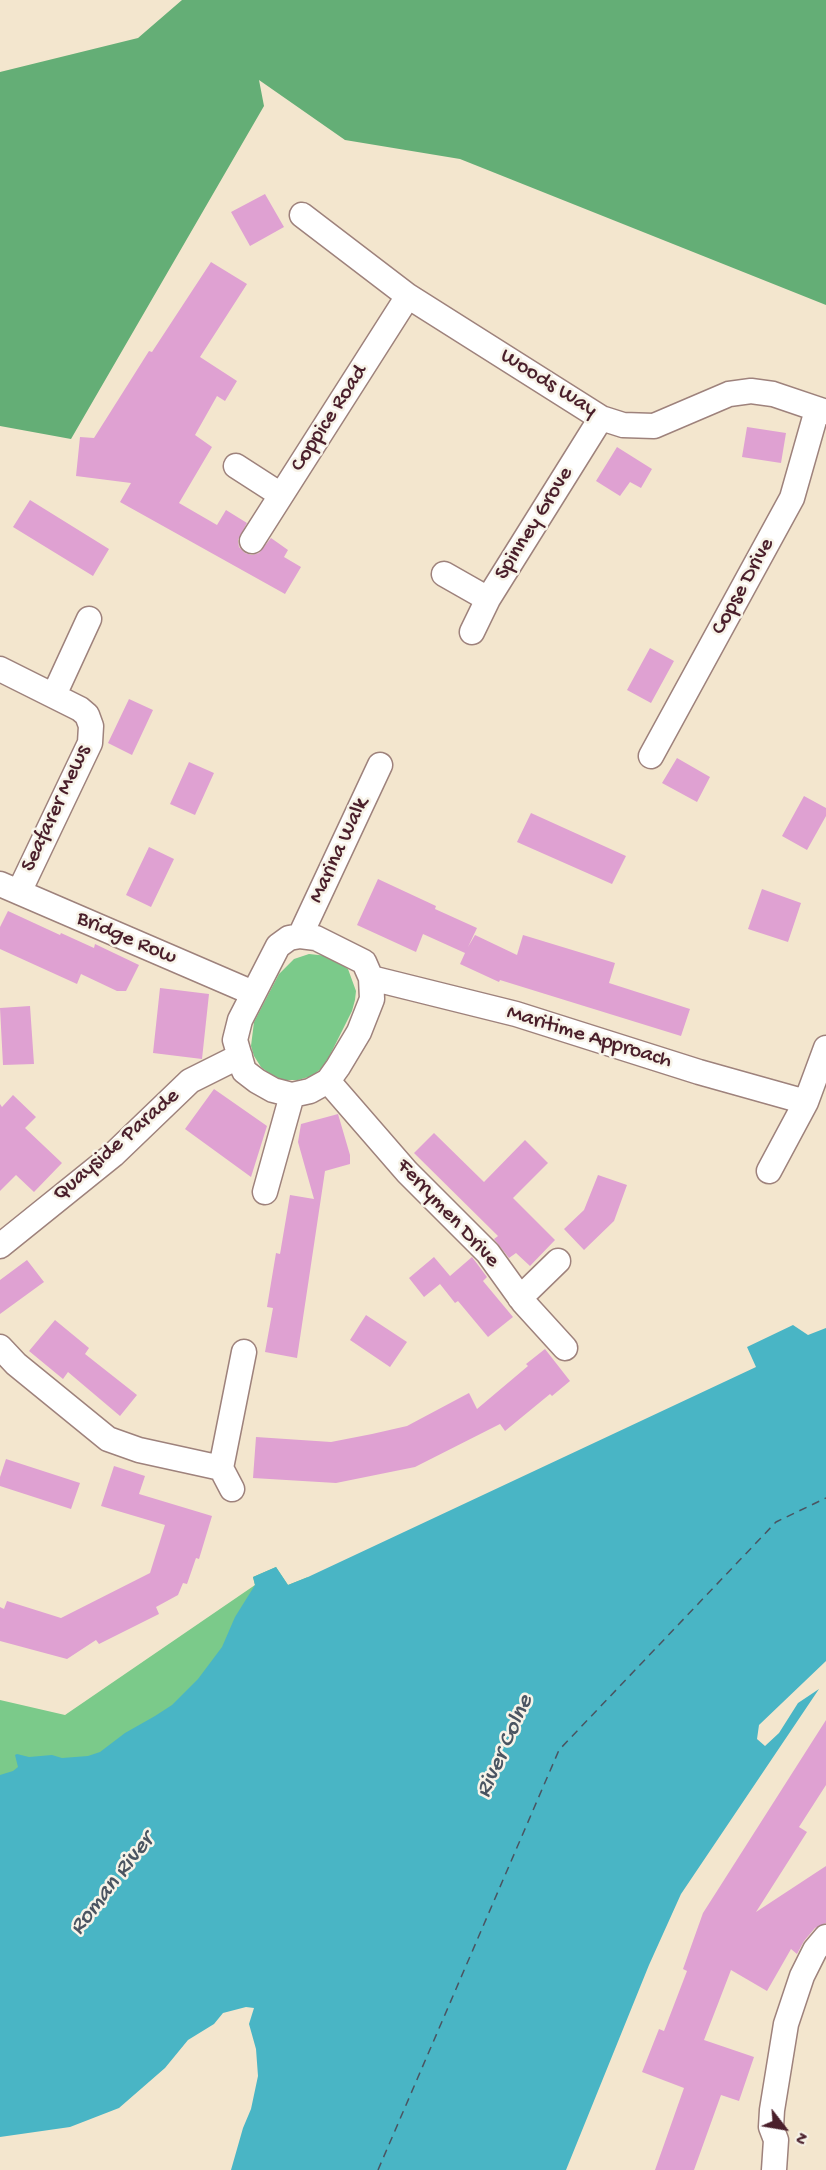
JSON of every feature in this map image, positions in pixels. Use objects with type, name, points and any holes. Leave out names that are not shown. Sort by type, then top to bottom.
[{"type":"street","name":"Woods Way","points":[[302,215],[408,296],[601,418],[623,425],[654,426],[729,393],[752,391],[773,394],[822,411]]},
{"type":"street","name":"Coppice Road","points":[[252,541],[408,296]]},
{"type":"street","name":"Copse Drive","points":[[651,756],[792,498],[822,411]]},
{"type":"street","name":"Spinney Grove","points":[[472,633],[488,599],[601,418]]},
{"type":"street","points":[[236,466],[281,495]]},
{"type":"street","points":[[444,574],[488,599]]},
{"type":"street","points":[[54,695],[89,619]]},
{"type":"street","name":"Seafarer Mews","points":[[0,669],[80,709],[87,715],[90,726],[90,743],[9,888]]},
{"type":"street","name":"Marina Walk","points":[[300,936],[380,765]]},
{"type":"street","name":"Bridge Row","points":[[9,888],[254,993]]},
{"type":"street","points":[[300,936],[316,938],[364,962],[371,978],[372,999],[359,1032],[339,1067],[327,1081],[310,1091],[292,1095],[273,1090],[244,1071],[235,1040],[240,1020],[278,946],[289,938],[300,936]]},
{"type":"street","name":"Maritime Approach","points":[[371,978],[516,1014],[699,1072],[806,1102]]},
{"type":"street","points":[[769,1171],[806,1102],[826,1048]]},
{"type":"street","name":"Quayside Parade","points":[[0,1246],[113,1155],[190,1082],[240,1056]]},
{"type":"street","name":"Ferrymen Drive","points":[[327,1081],[407,1172],[488,1253],[520,1298],[565,1348]]},
{"type":"street","points":[[265,1192],[292,1095]]},
{"type":"street","points":[[520,1298],[558,1261]]},
{"type":"street","points":[[0,1347],[16,1364],[108,1438],[139,1450],[221,1468]]},
{"type":"street","points":[[232,1489],[221,1468],[244,1352]]},
{"type":"street","points":[[774,2170],[776,2140],[771,2127],[772,2110],[786,2024],[802,1976],[826,1937]]},
{"type":"green space","points":[[182,0],[826,0],[826,305],[460,159],[345,140],[259,80],[264,106],[71,439],[0,426],[0,72],[138,38]]},
{"type":"green space","points":[[309,954],[328,956],[348,969],[356,991],[355,1000],[352,1011],[322,1068],[312,1076],[298,1080],[283,1080],[261,1067],[254,1056],[251,1046],[254,1022],[279,974],[294,959]]},
{"type":"green space","points":[[276,1567],[288,1585],[308,1577],[0,1994],[0,1700],[65,1715],[255,1585],[253,1577]]},
{"type":"water","points":[[793,1325],[808,1335],[826,1328],[826,1661],[759,1725],[757,1739],[765,1746],[779,1733],[798,1703],[819,1689],[681,1894],[649,1965],[566,2170],[231,2170],[251,2109],[258,2076],[256,2049],[249,2024],[254,2008],[246,2007],[223,2013],[214,2024],[188,2040],[165,2068],[119,2108],[70,2127],[0,2137],[0,1775],[18,1767],[15,1755],[29,1757],[52,1755],[62,1758],[88,1756],[100,1752],[125,1733],[172,1705],[198,1679],[222,1647],[235,1617],[255,1585],[253,1577],[276,1567],[288,1585],[308,1577],[756,1367],[747,1347]]},
{"type":"building","points":[[265,194],[284,227],[250,246],[231,212]]},
{"type":"building","points":[[211,262],[247,284],[200,357],[237,381],[225,401],[217,396],[195,435],[212,447],[179,503],[217,525],[226,510],[247,523],[238,540],[239,547],[245,553],[252,555],[259,553],[271,538],[288,550],[284,557],[301,567],[285,594],[120,502],[131,483],[76,476],[80,437],[94,438],[149,351],[152,352]]},
{"type":"building","points":[[747,427],[786,433],[781,463],[742,457]]},
{"type":"building","points":[[617,447],[652,469],[641,488],[630,482],[620,496],[596,481]]},
{"type":"building","points":[[30,500],[109,549],[93,576],[13,527]]},
{"type":"building","points":[[650,648],[674,661],[651,703],[627,690]]},
{"type":"building","points":[[129,699],[153,710],[132,755],[108,743]]},
{"type":"building","points":[[677,758],[710,777],[697,802],[662,783]]},
{"type":"building","points":[[189,762],[214,773],[195,815],[170,804]]},
{"type":"building","points":[[804,796],[826,808],[826,816],[807,850],[782,836]]},
{"type":"building","points":[[531,813],[626,856],[612,884],[517,842]]},
{"type":"building","points":[[149,847],[174,859],[151,907],[126,895]]},
{"type":"building","points":[[378,879],[477,928],[468,947],[475,935],[517,955],[523,935],[615,963],[609,983],[690,1009],[681,1036],[500,980],[499,982],[460,964],[465,953],[423,934],[416,952],[357,925]]},
{"type":"building","points":[[762,889],[801,903],[788,942],[748,929]]},
{"type":"building","points":[[8,911],[94,948],[95,944],[139,965],[126,991],[117,991],[81,974],[77,984],[0,949],[0,927]]},
{"type":"building","points":[[160,988],[209,994],[202,1059],[153,1053]]},
{"type":"building","points":[[30,1006],[34,1064],[3,1065],[0,1008]]},
{"type":"building","points":[[214,1089],[267,1126],[251,1177],[185,1129]]},
{"type":"building","points":[[13,1095],[36,1117],[25,1128],[62,1163],[34,1192],[16,1175],[0,1191],[0,1104],[2,1107]]},
{"type":"building","points":[[338,1114],[350,1155],[350,1164],[325,1171],[297,1358],[265,1352],[273,1308],[267,1307],[276,1253],[280,1254],[290,1195],[314,1199],[298,1142],[301,1124]]},
{"type":"building","points":[[434,1133],[484,1182],[525,1140],[548,1163],[513,1198],[555,1240],[530,1266],[516,1253],[509,1258],[494,1239],[498,1236],[414,1153]]},
{"type":"building","points":[[598,1175],[627,1185],[614,1221],[584,1250],[564,1229],[584,1210]]},
{"type":"building","points":[[434,1257],[450,1276],[472,1257],[487,1277],[483,1281],[513,1317],[488,1337],[458,1301],[455,1303],[440,1284],[424,1297],[409,1278]]},
{"type":"building","points":[[27,1260],[44,1282],[0,1314],[0,1280]]},
{"type":"building","points":[[366,1315],[407,1342],[390,1367],[350,1340]]},
{"type":"building","points":[[55,1320],[89,1348],[85,1354],[137,1395],[120,1416],[68,1372],[63,1379],[29,1351]]},
{"type":"building","points":[[545,1349],[570,1381],[552,1396],[550,1394],[505,1431],[500,1424],[415,1467],[336,1483],[253,1478],[256,1437],[331,1442],[372,1434],[407,1426],[469,1393],[477,1409]]},
{"type":"building","points":[[6,1459],[80,1483],[71,1509],[0,1486],[0,1477]]},
{"type":"building","points":[[114,1466],[145,1476],[139,1494],[212,1516],[199,1559],[196,1558],[187,1584],[183,1583],[178,1595],[156,1607],[159,1614],[99,1644],[96,1640],[67,1659],[0,1641],[0,1607],[4,1609],[7,1601],[61,1618],[150,1573],[165,1525],[101,1506]]},
{"type":"building","points":[[826,1720],[826,1785],[799,1827],[807,1832],[756,1912],[826,1866],[826,1923],[815,1928],[797,1954],[791,1949],[767,1991],[731,1970],[704,2040],[754,2057],[739,2101],[721,2095],[694,2170],[655,2170],[684,2088],[642,2072],[659,2029],[664,2031],[687,1971],[683,1969],[703,1913]]},
{"type":"ferry route","points":[[378,2170],[559,1750],[776,1522],[826,1498]]},
{"type":"water label","name":"River Colne","points":[[506,1747]]},
{"type":"water label","name":"Roman River","points":[[113,1885]]}]
